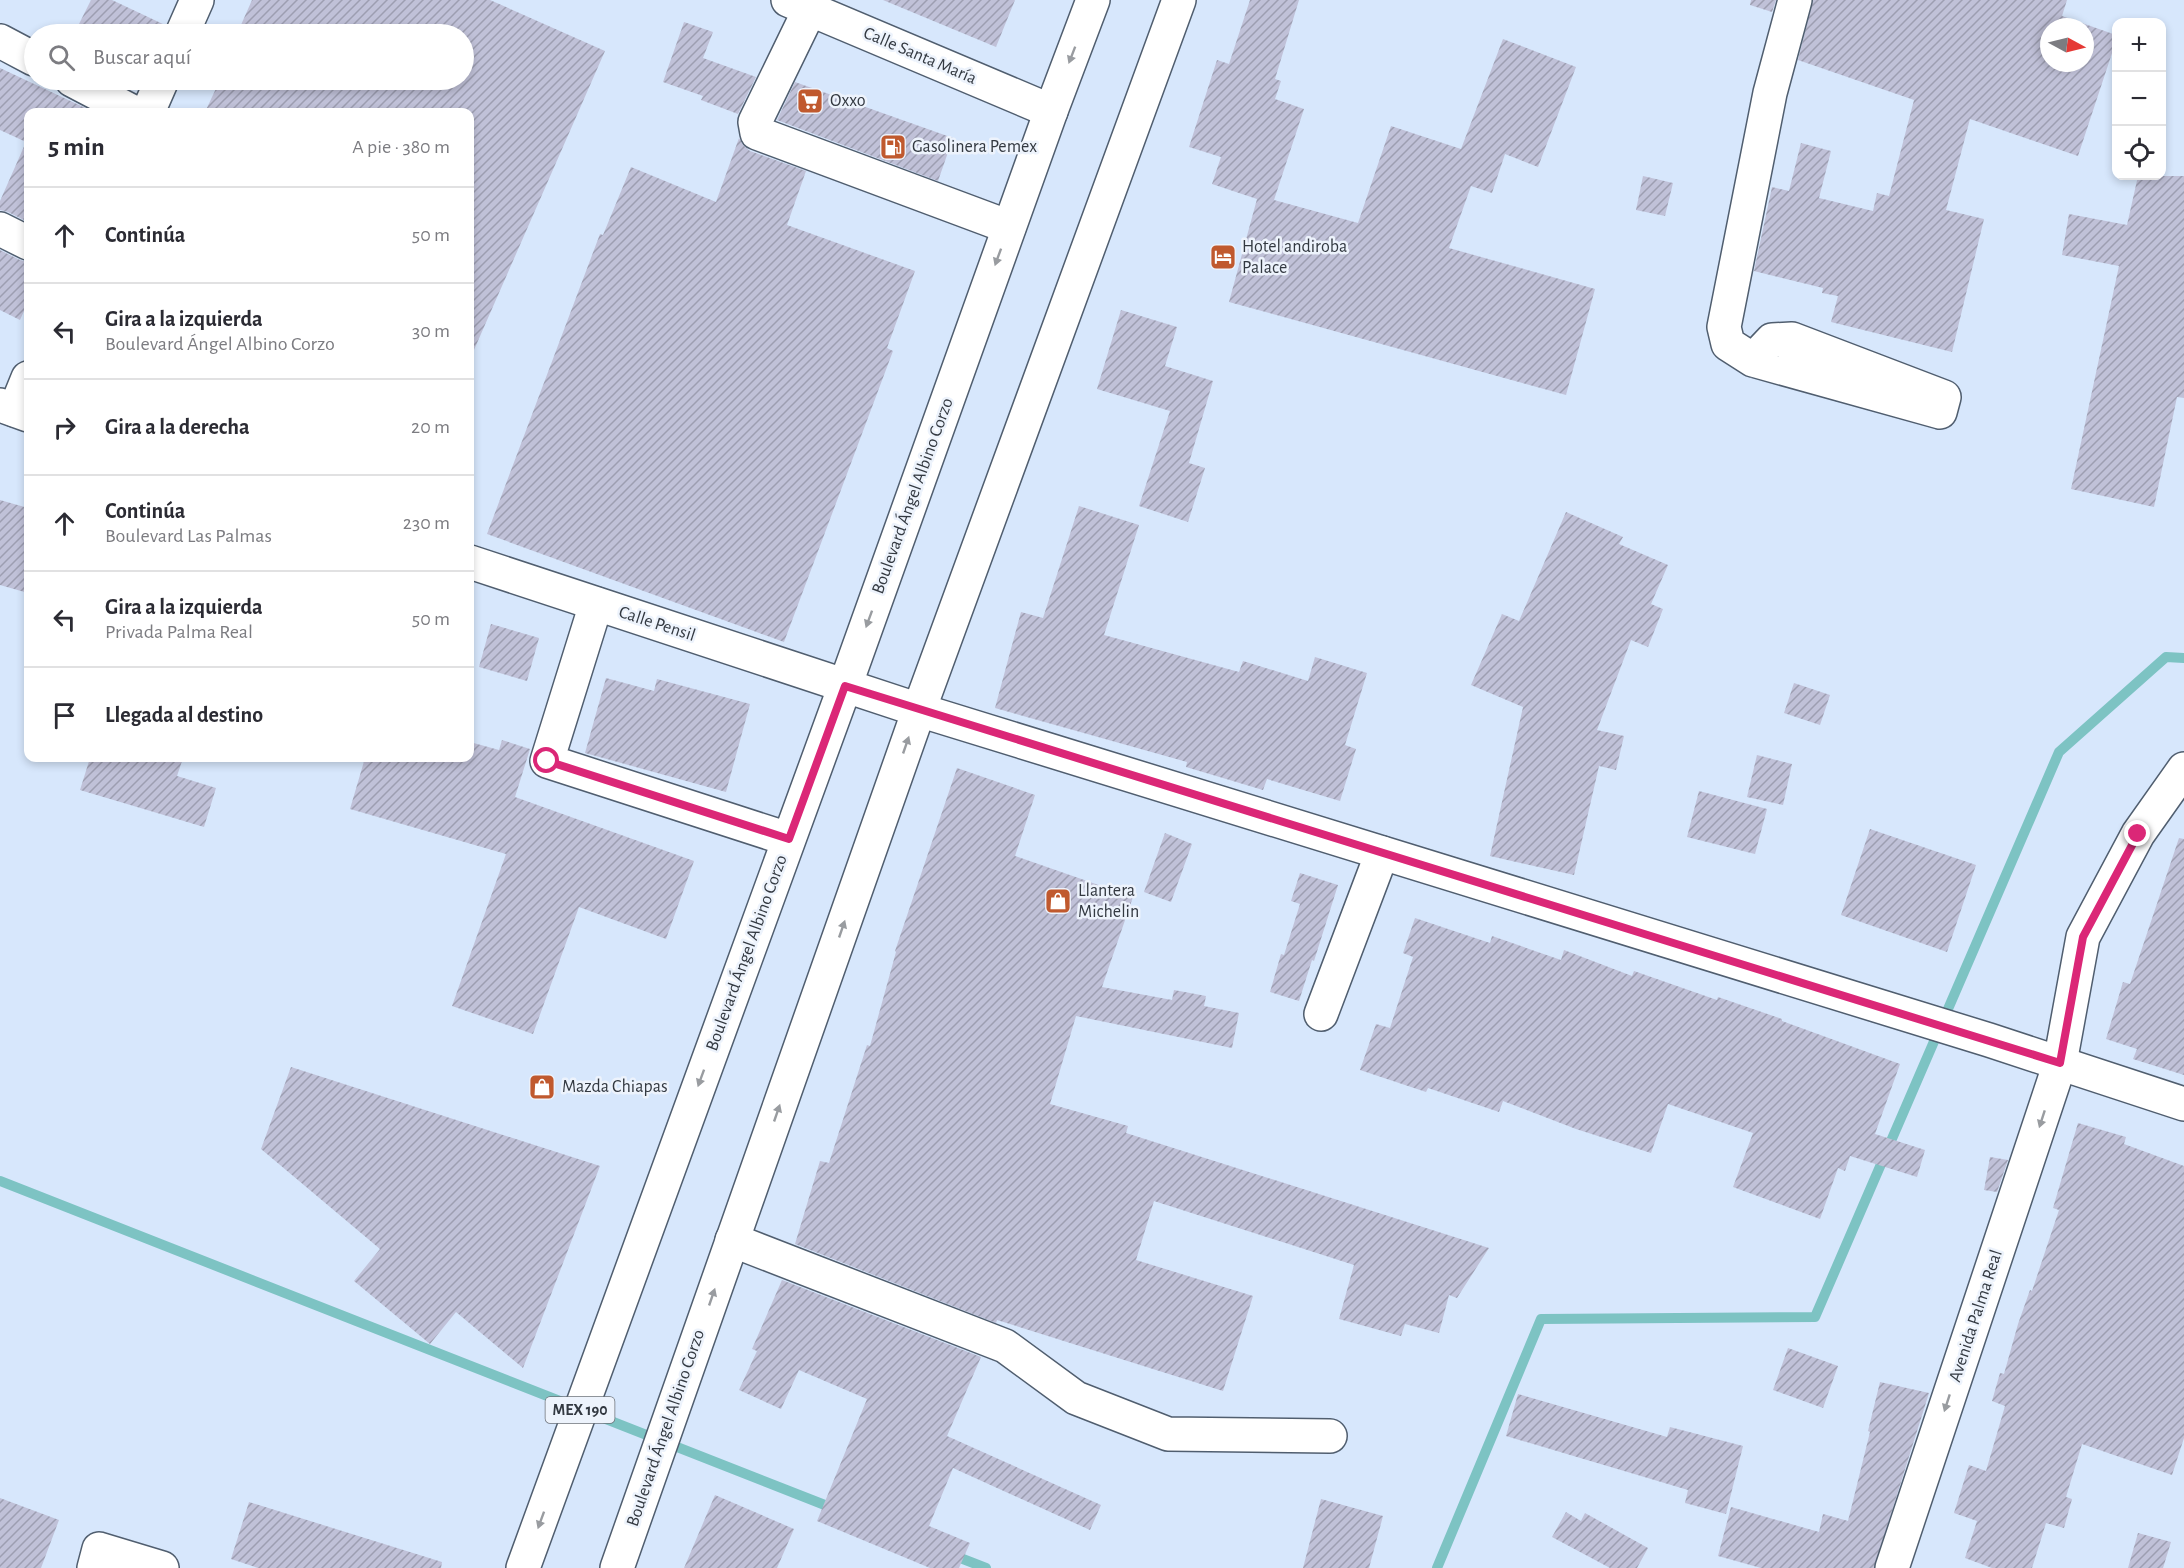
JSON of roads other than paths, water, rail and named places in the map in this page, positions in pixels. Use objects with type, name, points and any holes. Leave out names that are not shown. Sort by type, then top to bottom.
[{"type":"main road","points":[[186,24],[197,0]]},
{"type":"main road","name":"Boulevard Ángel Albino Corzo","points":[[523,1568],[1093,0]]},
{"type":"main road","name":"Boulevard Ángel Albino Corzo","points":[[617,1568],[919,710],[1179,0]]},
{"type":"main road","points":[[1753,360],[1772,340],[1791,339],[1944,397],[1940,412],[1753,360],[1728,345],[1724,327],[1770,93],[1795,0]]},
{"type":"main road","points":[[799,5],[754,122],[757,133],[1009,227]]},
{"type":"main road","name":"Calle Santa María","points":[[799,5],[1051,111]]},
{"type":"main road","points":[[0,41],[24,54]]},
{"type":"main road","points":[[91,90],[125,108]]},
{"type":"main road","points":[[150,108],[158,90]]},
{"type":"main road","points":[[0,229],[24,241]]},
{"type":"main road","points":[[14,410],[24,387]]},
{"type":"main road","name":"Calle Pensil","points":[[474,563],[919,710],[1989,1040],[2184,1104]]},
{"type":"main road","points":[[596,604],[547,761],[789,839]]},
{"type":"main road","name":"Avenida Palma Real","points":[[1892,1568],[2060,1063],[2083,937],[2138,834],[2184,769]]},
{"type":"main road","points":[[1321,1014],[1382,853]]},
{"type":"main road","points":[[732,1240],[1005,1346],[1076,1398],[1168,1434],[1330,1436]]},
{"type":"main road","points":[[94,1568],[99,1549],[162,1568]]},
{"type":"waterway","points":[[1437,1568],[1541,1319],[1815,1317],[2059,752],[2166,657],[2184,658]]},
{"type":"waterway","points":[[0,1181],[835,1509]]},
{"type":"waterway","points":[[950,1554],[986,1568]]},
{"type":"place","name":"Oxxo","points":[[810,101]]},
{"type":"place","name":"Gasolinera Pemex","points":[[893,147]]},
{"type":"place","name":"Hotel andiroba Palace","points":[[1223,257]]},
{"type":"place","name":"Llantera Michelin","points":[[1058,901]]},
{"type":"place","name":"Mazda Chiapas","points":[[542,1087]]}]
